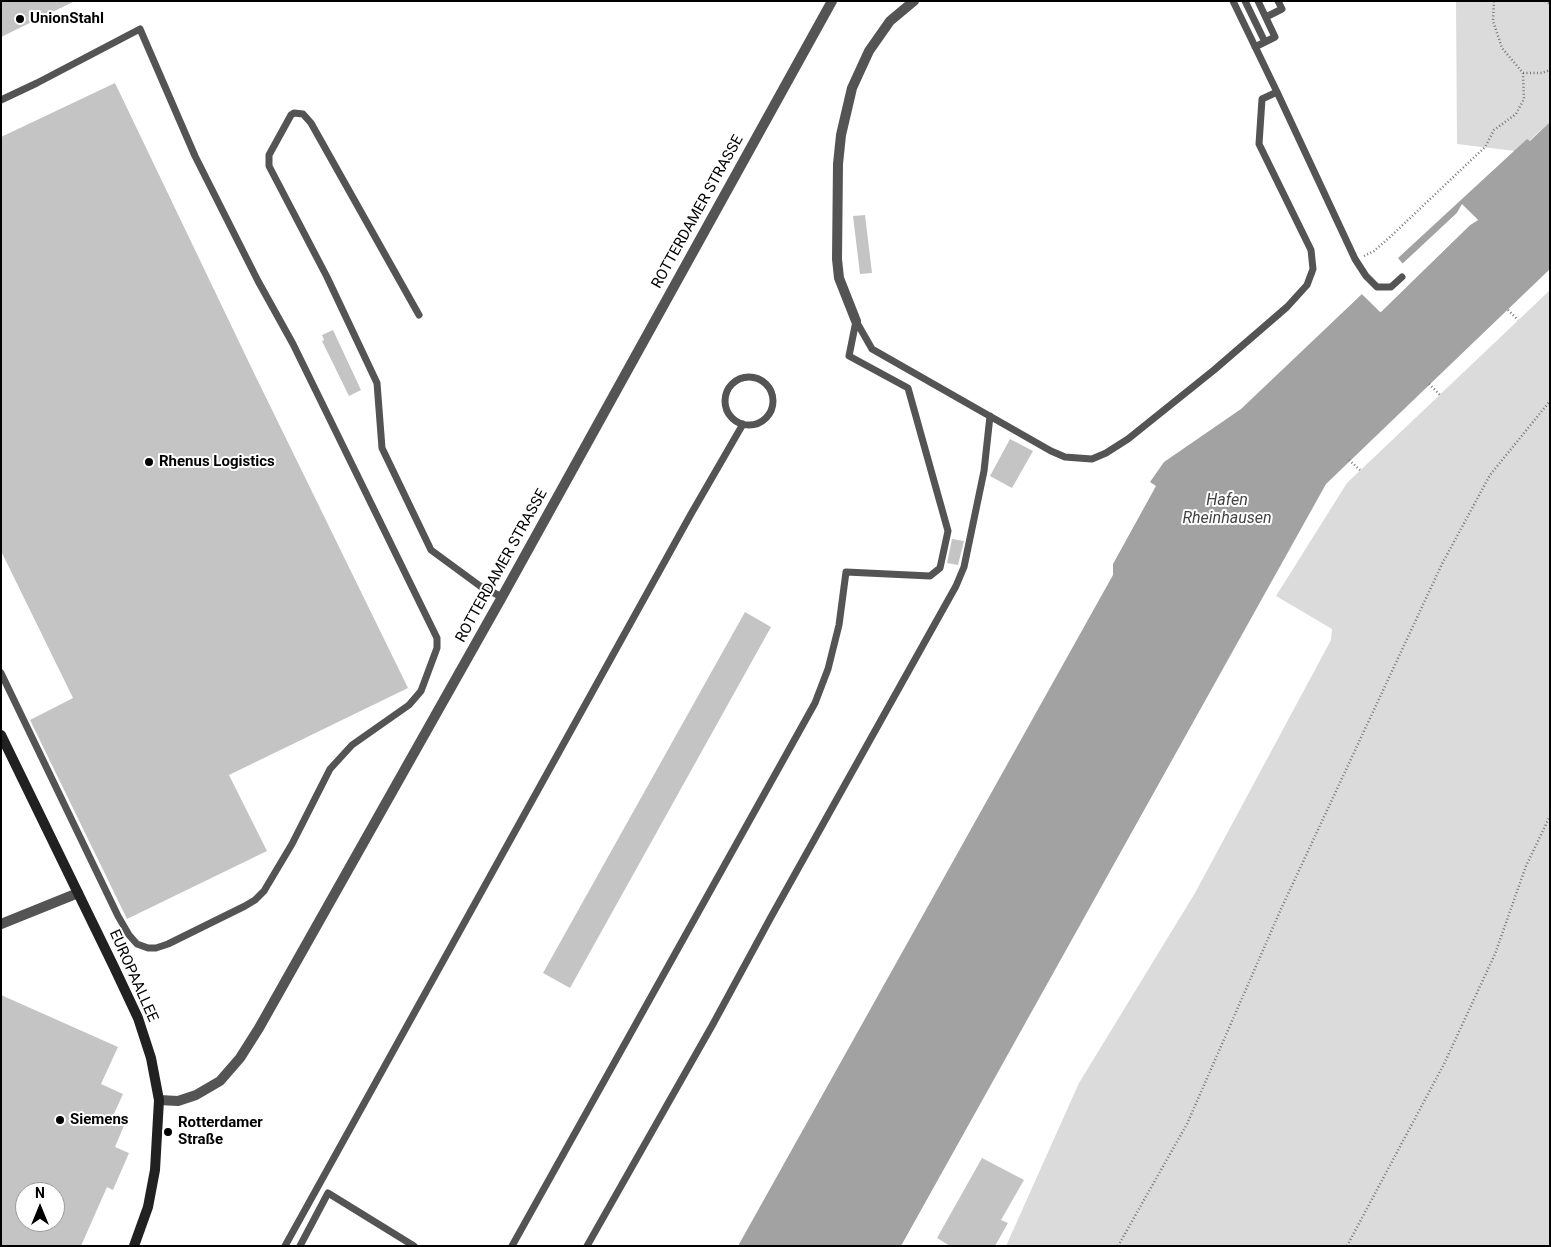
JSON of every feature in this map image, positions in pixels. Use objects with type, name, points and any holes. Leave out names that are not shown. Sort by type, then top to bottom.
[{"type":"main road","name":"EUROPAALLEE","points":[[1,735],[138,1018],[151,1058],[159,1100],[155,1170],[148,1207],[134,1246]]},
{"type":"street","name":"ROTTERDAMER STRASSE","points":[[159,1100],[178,1101],[196,1095],[220,1081],[240,1058],[259,1028],[502,597],[832,1]]},
{"type":"street","points":[[856,321],[839,278],[837,259],[838,164],[841,135],[852,88],[869,50],[890,21],[914,1]]},
{"type":"street","points":[[1,924],[78,893]]},
{"type":"lane","points":[[1234,1],[1355,259],[1366,276],[1377,287],[1391,287],[1402,277]]},
{"type":"lane","points":[[1245,1],[1265,42]]},
{"type":"lane","points":[[1255,47],[1276,37],[1258,1]]},
{"type":"lane","points":[[1266,17],[1282,9],[1278,1]]},
{"type":"lane","points":[[1,100],[37,84],[140,29],[195,156],[258,281],[293,344],[434,629],[437,638],[437,648],[421,691],[409,705],[352,745],[330,769],[271,882],[255,900],[168,944],[148,948],[137,944],[129,935],[118,916],[1,673]]},
{"type":"lane","points":[[856,321],[872,349],[1065,457],[1092,458],[1106,453],[1128,439],[1214,370],[1302,292],[1307,285],[1312,269],[1311,250],[1258,144],[1262,99],[1277,92]]},
{"type":"lane","points":[[419,315],[311,123],[303,114],[291,115],[269,155],[269,166],[327,277],[377,383],[382,448],[431,550],[480,586],[502,597]]},
{"type":"lane","points":[[512,1246],[815,702],[828,669],[839,625],[846,572],[930,576],[940,568],[948,531],[908,388],[849,356],[856,321]]},
{"type":"lane","points":[[745,378],[753,378],[764,383],[769,389],[773,402],[766,418],[759,423],[743,424],[736,422],[730,416],[726,408],[726,395],[735,382],[745,378]]},
{"type":"lane","points":[[587,1246],[713,1024],[956,586],[964,568],[984,471],[990,416]]},
{"type":"lane","points":[[285,1246],[681,531],[743,424]]},
{"type":"lane","points":[[300,1246],[328,1193],[414,1246]]},
{"type":"path","points":[[1355,259],[1374,251],[1390,237],[1485,146],[1494,130],[1516,114],[1524,99],[1523,73],[1502,48],[1493,21],[1494,1]]},
{"type":"path","points":[[1545,1],[1550,4]]},
{"type":"path","points":[[1523,73],[1542,73],[1550,70]]},
{"type":"path","points":[[1508,310],[1518,320]]},
{"type":"path","points":[[1429,384],[1440,395]]},
{"type":"path","points":[[1118,1246],[1187,1124],[1285,900],[1442,564],[1490,475],[1550,400]]},
{"type":"path","points":[[1349,460],[1360,470]]},
{"type":"path","points":[[1346,1246],[1444,1064],[1495,954],[1526,866],[1550,816]]},
{"type":"shaded area","points":[[1456,1],[1550,1],[1550,122],[1529,141],[1527,139],[1515,151],[1457,144]]},
{"type":"shaded area","points":[[1550,290],[1550,1246],[1006,1246],[1079,1083],[1195,893],[1331,640],[1332,629],[1276,596],[1347,483]]},
{"type":"water","name":"Hafen Rheinhausen","points":[[1550,122],[1550,269],[1326,484],[901,1246],[738,1246],[1113,575],[1113,564],[1156,486],[1150,482],[1164,462],[1241,409],[1362,294],[1381,312],[1470,225],[1478,220],[1462,205],[1457,213],[1403,264],[1398,258],[1527,139],[1530,141]]},
{"type":"pier","points":[[1462,204],[1478,220],[1470,225],[1380,312],[1362,294],[1364,292],[1380,309],[1468,223],[1474,220],[1463,208],[1405,266],[1401,265],[1457,213]]},
{"type":"building","name":"UnionStahl","points":[[1,1],[75,1],[1,37]]},
{"type":"building","name":"Rhenus Logistics","points":[[115,83],[408,688],[229,775],[267,851],[127,919],[30,720],[73,698],[1,551],[1,137]]},
{"type":"building","points":[[865,215],[872,273],[860,274],[853,216]]},
{"type":"building","points":[[333,330],[361,390],[349,396],[322,341],[324,340],[322,335]]},
{"type":"building","points":[[1010,439],[1033,451],[1012,488],[990,476]]},
{"type":"building","points":[[952,539],[964,541],[958,565],[947,563]]},
{"type":"building","points":[[745,612],[771,627],[570,988],[543,973]]},
{"type":"building","name":"Siemens","points":[[1,995],[118,1047],[101,1084],[123,1094],[112,1118],[125,1123],[115,1147],[129,1153],[113,1190],[107,1187],[81,1246],[1,1246]]},
{"type":"building","points":[[982,1158],[1024,1180],[1001,1220],[1008,1223],[995,1246],[950,1246],[937,1238]]},
{"type":"place","name":"UnionStahl","points":[[20,19]]},
{"type":"place","name":"Rhenus Logistics","points":[[149,462]]},
{"type":"place","name":"Siemens","points":[[60,1120]]},
{"type":"place","name":"Rotterdamer Straße","points":[[168,1132]]}]
